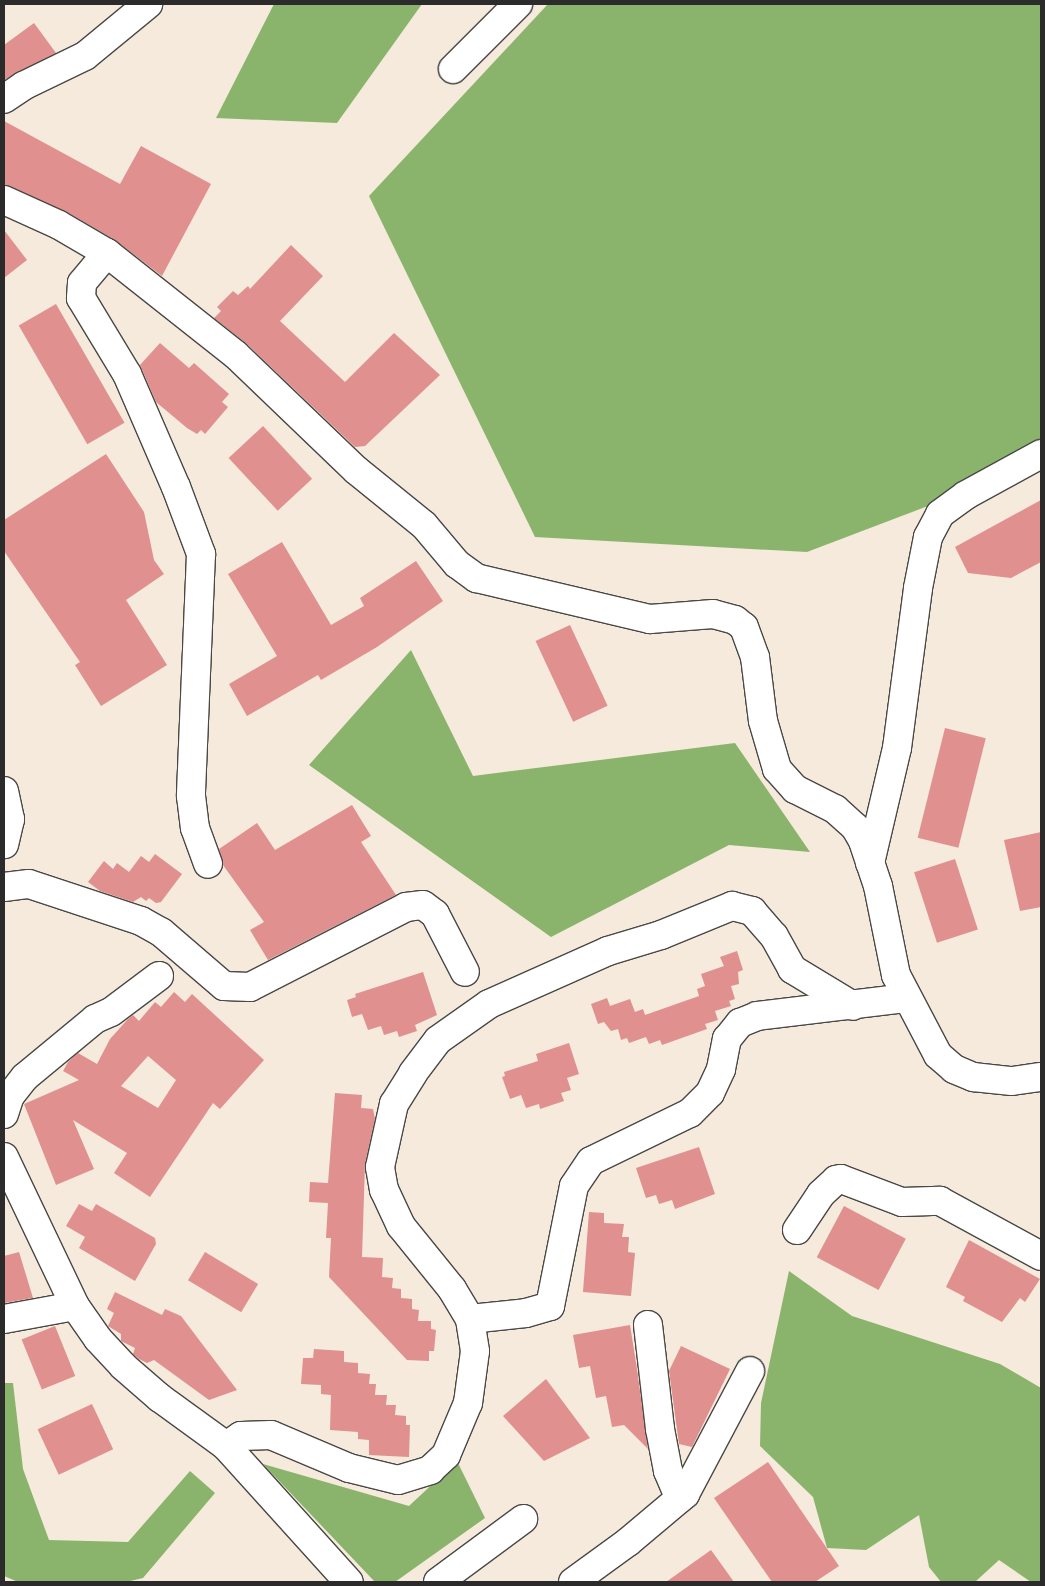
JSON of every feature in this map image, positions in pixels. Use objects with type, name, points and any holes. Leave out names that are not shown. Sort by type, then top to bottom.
[{"type":"street","points":[[4,99],[23,86],[85,56],[148,4]]},
{"type":"street","points":[[453,69],[518,4]]},
{"type":"street","points":[[4,200],[60,225],[107,253],[236,355],[356,470],[424,524],[457,564],[476,578],[650,619],[713,614],[735,620],[744,627],[755,657],[763,721],[777,769],[795,789],[835,809],[855,826],[870,863],[887,943],[906,998],[938,1055],[954,1069],[993,1081],[1041,1077]]},
{"type":"street","points":[[107,253],[82,283],[81,298],[127,374],[176,487],[200,554],[191,796],[195,828],[208,864]]},
{"type":"street","points":[[870,863],[897,748],[918,588],[928,537],[940,514],[966,495],[1041,454]]},
{"type":"street","points":[[4,791],[10,819],[4,844]]},
{"type":"street","points":[[4,887],[29,884],[141,921],[161,932],[224,986],[250,987],[406,907],[423,905],[435,914],[465,972]]},
{"type":"street","points":[[226,1446],[241,1436],[271,1435],[349,1468],[398,1480],[430,1470],[446,1455],[468,1404],[474,1351],[470,1319],[452,1289],[401,1226],[384,1190],[380,1172],[394,1104],[438,1040],[490,1004],[608,951],[661,935],[732,906],[752,911],[774,936],[792,969],[852,1006]]},
{"type":"street","points":[[4,1114],[10,1096],[25,1078],[95,1019],[111,1012],[158,976]]},
{"type":"street","points":[[470,1319],[526,1313],[550,1306],[574,1186],[591,1161],[690,1113],[704,1100],[710,1093],[720,1069],[727,1039],[740,1023],[756,1016],[852,1006],[906,998]]},
{"type":"street","points":[[4,1157],[75,1306],[123,1366],[226,1446],[349,1582]]},
{"type":"street","points":[[798,1230],[821,1194],[841,1179],[894,1201],[940,1201],[1041,1256]]},
{"type":"street","points":[[4,1319],[75,1306]]},
{"type":"street","points":[[648,1325],[660,1429],[668,1471],[680,1499]]},
{"type":"street","points":[[573,1582],[635,1537],[680,1499],[728,1416],[750,1371]]},
{"type":"street","points":[[438,1582],[523,1519]]},
{"type":"green space","points":[[274,4],[422,4],[337,123],[216,118]]},
{"type":"green space","points":[[548,4],[1041,4],[1041,463],[807,552],[535,537],[369,196]]},
{"type":"green space","points":[[411,650],[473,776],[735,743],[810,852],[729,845],[551,937],[309,765]]},
{"type":"green space","points":[[789,1271],[852,1316],[1000,1364],[1041,1388],[1041,1582],[1031,1582],[999,1560],[975,1582],[941,1582],[929,1567],[919,1515],[866,1550],[827,1548],[813,1497],[760,1446],[761,1403]]},
{"type":"green space","points":[[4,1383],[13,1383],[23,1469],[49,1540],[128,1542],[190,1471],[215,1493],[143,1578],[126,1582],[18,1582],[4,1576]]},
{"type":"green space","points":[[457,1461],[485,1518],[395,1582],[375,1582],[263,1464],[409,1506]]},
{"type":"building","points":[[34,23],[56,53],[4,80],[4,45]]},
{"type":"building","points":[[4,121],[120,184],[141,146],[211,184],[162,276],[115,240],[67,212],[4,185]]},
{"type":"building","points":[[4,230],[27,260],[4,278]]},
{"type":"building","points":[[291,245],[323,276],[280,321],[345,382],[394,333],[440,375],[365,446],[355,447],[247,344],[214,318],[221,311],[217,307],[233,291],[238,295],[248,286],[250,289]]},
{"type":"building","points":[[56,304],[125,423],[87,444],[19,326]]},
{"type":"building","points":[[160,343],[189,368],[194,363],[229,394],[222,402],[228,407],[205,434],[201,430],[197,434],[187,428],[156,402],[140,365]]},
{"type":"building","points":[[263,426],[312,479],[278,511],[229,458]]},
{"type":"building","points":[[106,454],[144,512],[154,560],[164,574],[126,600],[167,665],[101,706],[75,665],[80,662],[4,551],[4,520]]},
{"type":"building","points":[[1041,500],[1041,562],[1011,578],[968,573],[955,547]]},
{"type":"building","points":[[282,542],[331,625],[364,606],[360,598],[416,561],[443,601],[377,647],[321,680],[318,675],[247,716],[229,684],[277,656],[228,574]]},
{"type":"building","points":[[570,625],[608,706],[573,722],[536,641]]},
{"type":"building","points":[[945,728],[986,738],[958,848],[918,838]]},
{"type":"building","points":[[352,805],[371,836],[361,842],[396,895],[268,960],[250,930],[264,922],[223,865],[219,849],[257,823],[275,850]]},
{"type":"building","points":[[1041,832],[1041,907],[1020,911],[1004,840]]},
{"type":"building","points":[[155,854],[182,874],[161,902],[156,903],[149,898],[146,901],[141,897],[133,902],[100,891],[88,882],[104,861],[113,869],[117,863],[129,872],[141,856],[149,862]]},
{"type":"building","points":[[955,859],[978,929],[937,943],[914,872]]},
{"type":"building","points":[[737,951],[743,970],[738,972],[739,984],[731,986],[735,999],[729,1001],[731,1006],[715,1011],[718,1020],[705,1024],[707,1029],[662,1045],[660,1040],[649,1044],[646,1037],[629,1043],[627,1038],[621,1040],[618,1029],[611,1031],[604,1022],[598,1024],[591,1004],[607,998],[610,1006],[630,999],[635,1012],[643,1009],[645,1015],[699,996],[697,989],[705,986],[701,974],[724,966],[720,957]]},
{"type":"building","points":[[423,972],[437,1015],[415,1025],[417,1031],[399,1037],[397,1031],[384,1035],[381,1026],[368,1030],[362,1014],[352,1017],[347,1000],[356,997],[355,994]]},
{"type":"building","points":[[174,992],[185,1002],[192,994],[264,1060],[220,1109],[213,1103],[150,1197],[114,1173],[127,1153],[73,1120],[94,1169],[56,1185],[24,1104],[79,1080],[63,1071],[68,1062],[78,1053],[97,1064],[110,1039],[128,1019],[133,1015],[139,1021],[155,1002],[161,1007]],"holes":[[[148,1056],[176,1080],[158,1108],[121,1086]]]},
{"type":"building","points":[[569,1043],[579,1074],[567,1078],[571,1090],[561,1093],[564,1101],[540,1109],[539,1104],[526,1108],[521,1095],[510,1099],[502,1077],[505,1076],[504,1072],[538,1061],[536,1054]]},
{"type":"building","points":[[335,1093],[362,1095],[361,1108],[373,1109],[375,1119],[365,1164],[362,1257],[383,1258],[382,1277],[393,1278],[392,1288],[401,1289],[401,1298],[412,1299],[412,1309],[419,1310],[418,1321],[431,1321],[431,1329],[436,1330],[434,1351],[429,1351],[429,1361],[407,1360],[329,1277],[331,1238],[326,1238],[328,1203],[309,1202],[310,1182],[328,1183]]},
{"type":"building","points":[[699,1147],[715,1194],[675,1209],[672,1200],[659,1204],[656,1195],[646,1198],[636,1168]]},
{"type":"building","points":[[79,1204],[92,1211],[96,1204],[155,1238],[156,1244],[135,1281],[79,1248],[85,1237],[66,1226]]},
{"type":"building","points":[[844,1206],[906,1239],[879,1290],[817,1257]]},
{"type":"building","points":[[589,1212],[604,1213],[604,1223],[624,1224],[622,1237],[629,1237],[628,1252],[635,1253],[631,1296],[583,1292]]},
{"type":"building","points":[[969,1240],[1040,1279],[1025,1302],[1020,1298],[1002,1322],[963,1301],[965,1297],[946,1287]]},
{"type":"building","points":[[19,1252],[33,1298],[4,1303],[4,1256]]},
{"type":"building","points":[[205,1252],[258,1284],[241,1312],[188,1280]]},
{"type":"building","points":[[115,1292],[162,1315],[165,1309],[181,1316],[237,1390],[209,1400],[154,1360],[147,1363],[139,1359],[133,1354],[135,1348],[121,1341],[121,1334],[108,1326],[114,1313],[107,1309]]},
{"type":"building","points":[[630,1325],[648,1449],[624,1425],[612,1427],[606,1396],[596,1398],[590,1366],[579,1368],[573,1335]]},
{"type":"building","points":[[55,1326],[75,1376],[42,1390],[22,1339]]},
{"type":"building","points":[[681,1346],[730,1369],[692,1447],[679,1444],[669,1371]]},
{"type":"building","points":[[314,1349],[344,1351],[344,1362],[358,1363],[358,1373],[370,1374],[369,1384],[376,1384],[375,1395],[387,1395],[386,1405],[396,1405],[395,1415],[406,1416],[406,1425],[410,1425],[409,1457],[369,1455],[369,1440],[358,1439],[358,1432],[330,1430],[331,1395],[321,1394],[321,1385],[301,1384],[303,1358],[313,1358]]},
{"type":"building","points":[[546,1379],[590,1438],[544,1461],[503,1416]]},
{"type":"building","points":[[92,1404],[113,1449],[59,1475],[38,1429]]},
{"type":"building","points":[[768,1462],[839,1566],[815,1582],[772,1582],[714,1498]]},
{"type":"building","points":[[711,1550],[734,1582],[666,1582]]}]
